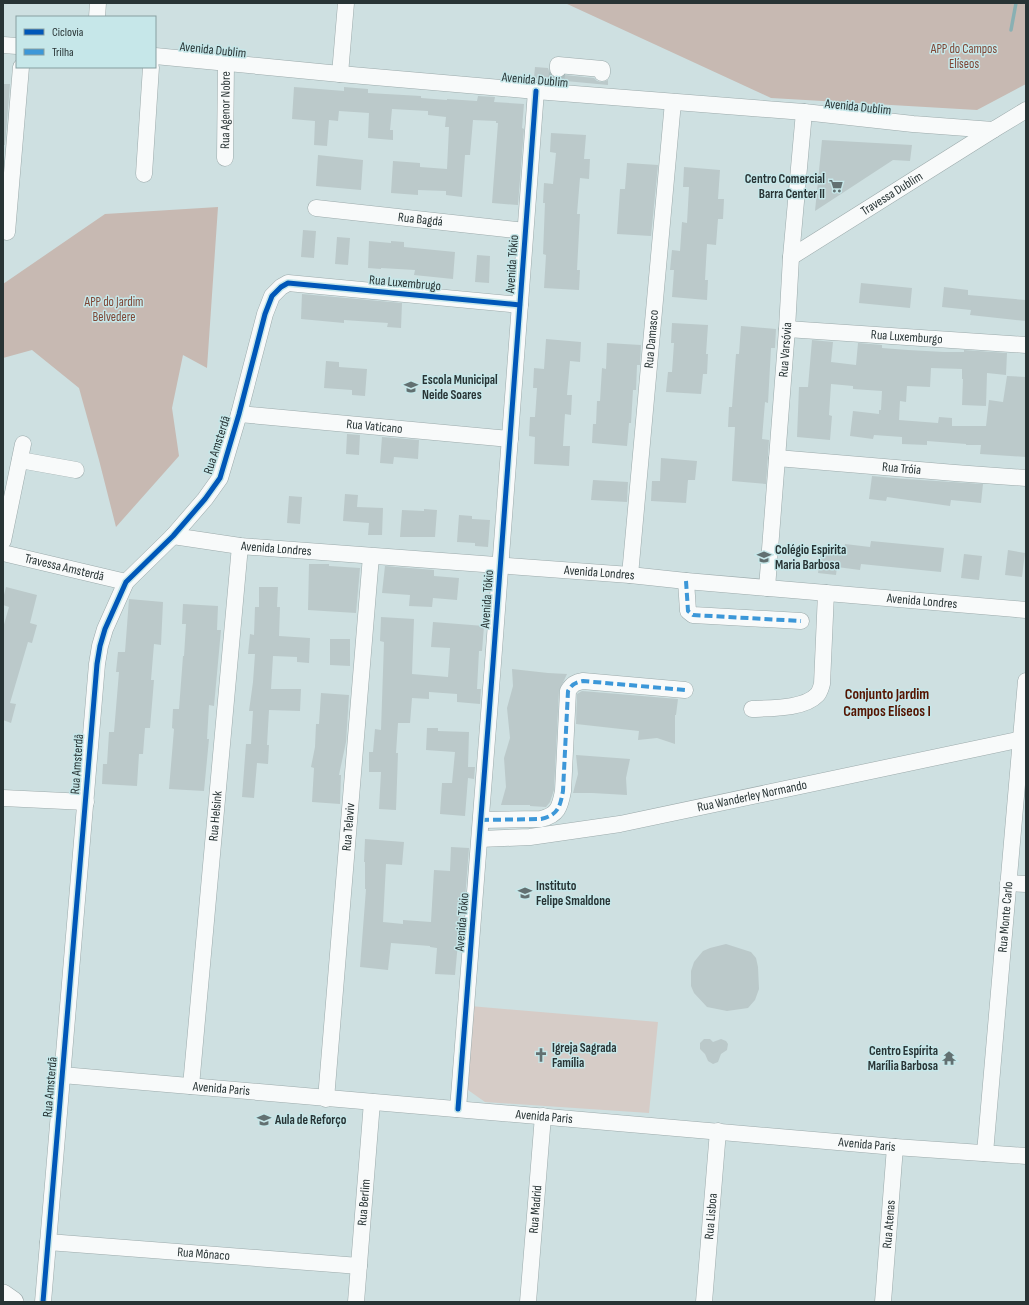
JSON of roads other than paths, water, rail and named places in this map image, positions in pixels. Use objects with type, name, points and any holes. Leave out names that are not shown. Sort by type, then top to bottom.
[{"type":"main road","points":[[3,1295],[13,1302]]},
{"type":"street","points":[[97,16],[98,3]]},
{"type":"street","points":[[340,74],[346,3]]},
{"type":"street","points":[[3,45],[16,46]]},
{"type":"street","name":"Avenida Dublim","points":[[156,56],[536,91],[556,81],[601,84],[673,102],[804,112],[913,124],[993,130]]},
{"type":"street","name":"Rua Agenor Nobre","points":[[225,158],[226,62]]},
{"type":"street","points":[[556,81],[558,65],[602,69],[601,84]]},
{"type":"street","points":[[7,232],[21,68]]},
{"type":"street","points":[[144,174],[152,68]]},
{"type":"street","name":"Avenida Tókio","points":[[458,1109],[501,566],[536,91]]},
{"type":"street","name":"Rua Damasco","points":[[630,575],[673,102]]},
{"type":"street","points":[[993,130],[1026,110]]},
{"type":"street","name":"Rua Varsóvia","points":[[767,588],[791,257],[804,112]]},
{"type":"street","name":"Travessa Dublim","points":[[791,257],[993,130]]},
{"type":"street","name":"Rua Bagdá","points":[[316,208],[525,230]]},
{"type":"street","name":"Rua Luxembrugo","points":[[288,283],[520,305]]},
{"type":"street","name":"Rua Amsterdã","points":[[43,1302],[94,694],[100,646],[104,629],[126,582],[173,536],[205,499],[220,478],[239,414],[265,314],[272,296],[281,287],[288,283]]},
{"type":"street","name":"Rua Luxemburgo","points":[[787,328],[1026,345]]},
{"type":"street","name":"Rua Vaticano","points":[[239,414],[510,439]]},
{"type":"street","points":[[3,541],[23,444]]},
{"type":"street","name":"Rua Tróia","points":[[777,458],[955,474],[1026,478]]},
{"type":"street","points":[[20,460],[76,470]]},
{"type":"street","name":"Avenida Londres","points":[[173,536],[240,546],[630,575],[1026,610]]},
{"type":"street","name":"Rua Helsink","points":[[191,1086],[240,546]]},
{"type":"street","name":"Travessa Amsterdã","points":[[3,552],[126,582]]},
{"type":"street","name":"Rua Telaviv","points":[[326,1099],[372,556]]},
{"type":"street","points":[[686,581],[688,611],[693,615],[801,621]]},
{"type":"street","points":[[752,709],[796,705],[809,702],[818,694],[822,684],[826,593]]},
{"type":"street","points":[[481,820],[541,819],[549,817],[556,812],[563,791],[568,691],[576,682],[583,681],[685,690]]},
{"type":"street","name":"Rua Monte Carlo","points":[[985,1153],[1026,681]]},
{"type":"street","name":"Rua Wanderley Normando","points":[[480,839],[530,837],[620,824],[1022,739]]},
{"type":"street","points":[[3,798],[86,802]]},
{"type":"street","points":[[1008,883],[1026,884]]},
{"type":"street","name":"Avenida Paris","points":[[62,1075],[895,1147],[1026,1156]]},
{"type":"street","name":"Rua Berlim","points":[[356,1302],[372,1102]]},
{"type":"street","name":"Rua Madrid","points":[[528,1302],[543,1116]]},
{"type":"street","name":"Rua Lisboa","points":[[704,1302],[718,1131]]},
{"type":"street","name":"Rua Atenas","points":[[883,1302],[895,1147]]},
{"type":"street","name":"Rua Mônaco","points":[[48,1242],[359,1266]]},
{"type":"waterway","points":[[1011,30],[1016,3]]},
{"type":"tunnel","points":[[556,80],[558,69]]},
{"type":"place","name":"Centro Comercial Barra Center II","points":[[836,186]]},
{"type":"place","name":"Escola Municipal Neide Soares","points":[[411,387]]},
{"type":"place","name":"Colégio Espirita Maria Barbosa","points":[[764,557]]},
{"type":"place","name":"Instituto Felipe Smaldone","points":[[525,893]]},
{"type":"place","name":"Igreja Sagrada Família","points":[[541,1055]]},
{"type":"place","name":"Centro Espírita Marília Barbosa","points":[[949,1058]]},
{"type":"place","name":"Aula de Reforço","points":[[264,1120]]},
{"type":"district","name":"Conjunto Jardim Campos Elíseos I","points":[[887,702]]},
{"type":"park label","name":"APP do Campos Elíseos","points":[[964,56]]},
{"type":"park label","name":"APP do Jardim Belvedere","points":[[114,310]]}]
